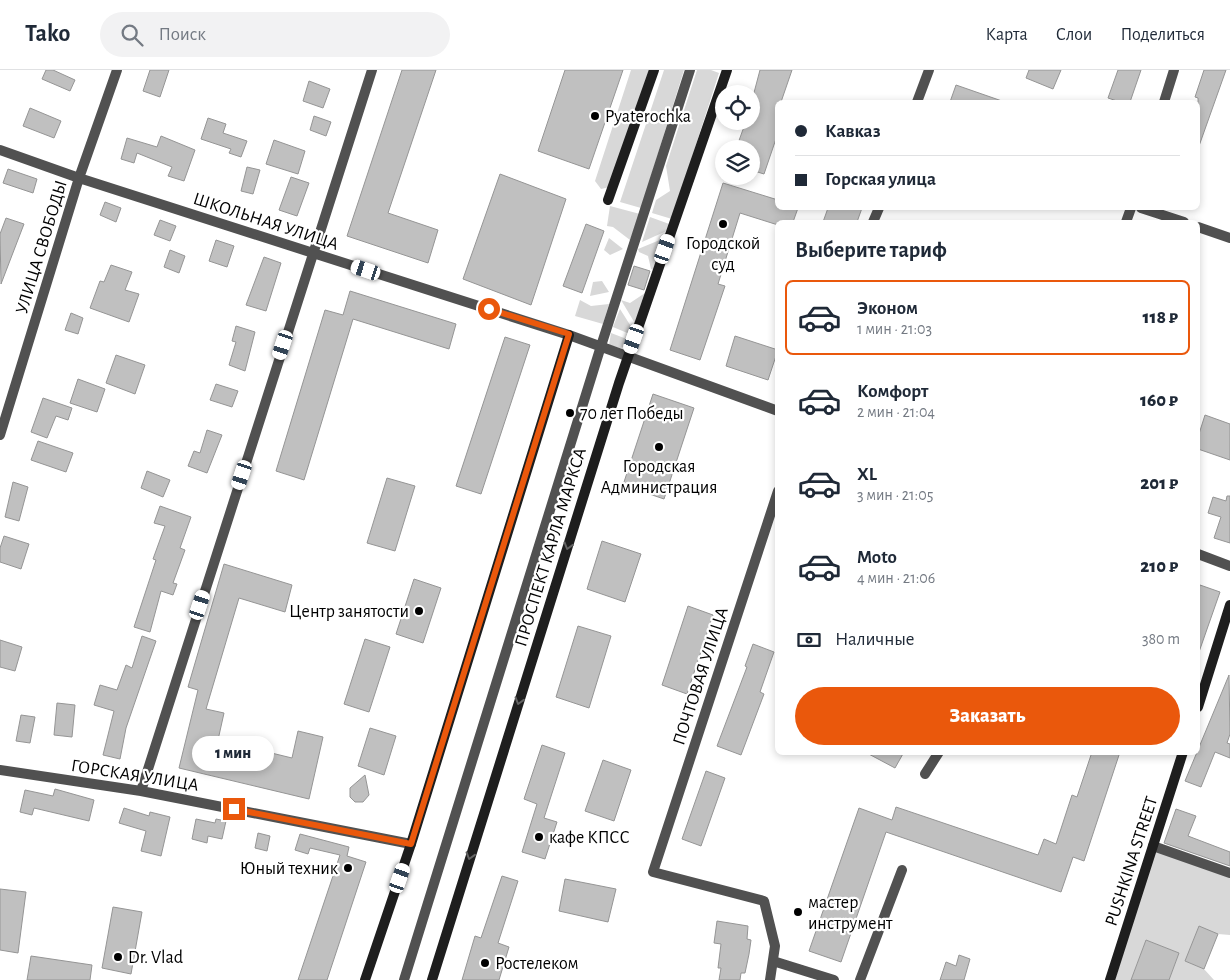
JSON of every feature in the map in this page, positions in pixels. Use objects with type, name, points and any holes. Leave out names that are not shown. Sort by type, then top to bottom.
[{"type":"street","name":"УЛИЦА СВОБОДЫ","points":[[0,435],[79,178],[117,70]]},
{"type":"street","points":[[141,791],[372,70]]},
{"type":"street","points":[[608,200],[654,70]]},
{"type":"street","name":"ПРОСПЕКТ КАРЛА МАРКСА","points":[[404,980],[601,346],[690,70]]},
{"type":"street","name":"ПРОСПЕКТ КАРЛА МАРКСА","points":[[432,980],[628,356],[727,70]]},
{"type":"street","points":[[918,100],[929,70]]},
{"type":"street","points":[[1165,100],[1174,70]]},
{"type":"street","name":"ШКОЛЬНАЯ УЛИЦА","points":[[0,150],[79,178],[569,334],[775,410]]},
{"type":"street","points":[[1147,210],[1178,220]]},
{"type":"street","points":[[1200,228],[1230,238]]},
{"type":"street","points":[[365,980],[411,844],[569,334]]},
{"type":"street","name":"ПОЧТОВАЯ УЛИЦА","points":[[773,961],[775,946],[764,901],[653,872],[775,500]]},
{"type":"street","points":[[1200,555],[1230,566]]},
{"type":"street","points":[[1200,701],[1230,605]]},
{"type":"street","points":[[925,774],[938,755]]},
{"type":"street","name":"PUSHKINA STREET","points":[[1110,980],[1182,755]]},
{"type":"street","name":"ГОРСКАЯ УЛИЦА","points":[[0,770],[141,791],[411,844]]},
{"type":"street","points":[[1153,846],[1230,873]]},
{"type":"street","points":[[860,980],[902,870]]},
{"type":"street","points":[[770,980],[773,961],[834,980]]},
{"type":"shaded area","points":[[631,70],[649,70],[610,187],[601,189],[595,181]]},
{"type":"shaded area","points":[[664,70],[684,70],[641,208],[620,202]]},
{"type":"shaded area","points":[[697,70],[711,70],[719,73],[672,219],[652,213],[656,200],[670,191],[666,166]]},
{"type":"shaded area","points":[[610,206],[640,214],[630,240],[613,227],[607,226]]},
{"type":"shaded area","points":[[650,217],[672,225],[671,229],[642,242]]},
{"type":"shaded area","points":[[667,237],[656,271],[651,269],[648,256],[639,252],[638,249]]},
{"type":"shaded area","points":[[609,238],[623,249],[610,255],[604,250]]},
{"type":"shaded area","points":[[602,281],[609,292],[590,296],[593,282]]},
{"type":"shaded area","points":[[645,293],[648,294],[636,325],[621,300],[630,303]]},
{"type":"shaded area","points":[[580,300],[591,306],[609,304],[603,324],[575,316]]},
{"type":"shaded area","points":[[620,309],[632,328],[632,335],[613,327]]},
{"type":"shaded area","points":[[611,333],[632,341],[628,346],[620,348],[609,345]]},
{"type":"shaded area","points":[[1155,849],[1230,876],[1230,935],[1218,934],[1199,927],[1185,961],[1204,969],[1214,980],[1169,980],[1179,953],[1146,940],[1131,980],[1115,980]]},
{"type":"building","points":[[46,70],[53,70],[75,80],[70,91],[42,79]]},
{"type":"building","points":[[150,70],[169,70],[160,97],[143,91]]},
{"type":"building","points":[[402,70],[436,70],[388,213],[438,230],[428,263],[347,236]]},
{"type":"building","points":[[565,70],[623,70],[589,169],[538,151]]},
{"type":"building","points":[[760,70],[792,70],[782,100],[775,100],[775,142],[764,174],[760,173],[760,140],[739,140],[743,130],[760,130],[760,85],[756,85]]},
{"type":"building","points":[[1029,70],[1061,70],[1053,89],[1026,78]]},
{"type":"building","points":[[1118,70],[1141,70],[1131,100],[1108,98]]},
{"type":"building","points":[[1204,70],[1226,70],[1200,143],[1200,100],[1195,97]]},
{"type":"building","points":[[309,81],[330,89],[323,108],[303,101]]},
{"type":"building","points":[[956,85],[999,100],[951,100]]},
{"type":"building","points":[[30,108],[61,121],[54,138],[23,126]]},
{"type":"building","points":[[314,116],[331,122],[326,136],[310,130]]},
{"type":"building","points":[[208,118],[226,124],[223,133],[247,141],[241,157],[229,153],[231,149],[201,139]]},
{"type":"building","points":[[161,136],[195,150],[184,181],[168,176],[172,167],[137,153],[134,163],[121,159],[127,138],[157,147]]},
{"type":"building","points":[[274,140],[305,151],[298,174],[266,164]]},
{"type":"building","points":[[247,167],[260,170],[253,194],[241,191]]},
{"type":"building","points":[[8,169],[37,179],[33,193],[3,183]]},
{"type":"building","points":[[500,174],[566,199],[531,305],[463,279]]},
{"type":"building","points":[[291,177],[309,183],[297,216],[279,210]]},
{"type":"building","points":[[722,185],[729,185],[775,199],[775,210],[797,210],[794,220],[775,220],[775,224],[740,213],[718,284],[725,286],[700,360],[670,350]]},
{"type":"building","points":[[105,202],[121,208],[116,222],[100,215]]},
{"type":"building","points":[[827,210],[861,210],[858,220],[824,220]]},
{"type":"building","points":[[6,218],[24,224],[1,284],[0,234]]},
{"type":"building","points":[[160,220],[176,226],[170,241],[154,235]]},
{"type":"building","points":[[586,224],[604,231],[582,293],[563,286]]},
{"type":"building","points":[[216,240],[234,246],[227,267],[209,261]]},
{"type":"building","points":[[170,250],[185,256],[179,273],[164,267]]},
{"type":"building","points":[[264,257],[281,263],[266,311],[246,305]]},
{"type":"building","points":[[111,265],[132,272],[125,290],[139,294],[129,322],[90,308],[100,281],[104,282]]},
{"type":"building","points":[[634,266],[650,271],[644,290],[628,285]]},
{"type":"building","points":[[350,291],[456,324],[449,349],[353,319],[304,480],[276,471],[325,310],[343,315]]},
{"type":"building","points":[[71,313],[83,318],[78,334],[65,330]]},
{"type":"building","points":[[236,326],[255,332],[245,371],[229,365],[236,342],[232,341]]},
{"type":"building","points":[[735,336],[775,349],[775,359],[768,380],[726,366]]},
{"type":"building","points":[[505,337],[530,345],[481,494],[456,486]]},
{"type":"building","points":[[116,355],[145,365],[135,394],[106,383]]},
{"type":"building","points":[[78,379],[105,389],[97,412],[70,403]]},
{"type":"building","points":[[216,384],[238,391],[232,407],[210,400]]},
{"type":"building","name":"Городская Администрация","points":[[653,394],[694,408],[664,499],[623,485]]},
{"type":"building","points":[[43,398],[72,408],[68,420],[56,416],[47,438],[31,432]]},
{"type":"building","points":[[1205,415],[1230,424],[1230,460],[1200,450],[1200,431]]},
{"type":"building","points":[[207,430],[222,435],[207,473],[188,466],[194,451],[200,453]]},
{"type":"building","points":[[38,441],[73,453],[66,472],[31,460]]},
{"type":"building","points":[[147,471],[170,480],[163,497],[141,488]]},
{"type":"building","points":[[387,478],[415,486],[395,551],[367,543]]},
{"type":"building","points":[[13,482],[28,487],[19,521],[5,517]]},
{"type":"building","points":[[1227,496],[1230,496],[1230,543],[1214,538],[1221,517],[1208,513],[1213,497],[1226,501]]},
{"type":"building","points":[[160,506],[191,517],[180,548],[185,550],[173,583],[177,584],[173,595],[161,591],[150,632],[134,627],[156,560],[153,559],[165,526],[154,523]]},
{"type":"building","points":[[4,536],[29,544],[21,569],[0,562],[0,548]]},
{"type":"building","points":[[602,541],[641,554],[625,602],[587,589]]},
{"type":"building","points":[[224,564],[292,585],[285,612],[239,598],[206,709],[224,713],[218,740],[292,758],[298,731],[323,737],[309,799],[179,768],[198,690],[188,687]]},
{"type":"building","name":"Центр занятости","points":[[414,579],[441,588],[423,643],[396,634]]},
{"type":"building","points":[[1200,585],[1220,592],[1200,649]]},
{"type":"building","points":[[688,606],[713,615],[687,694],[662,685]]},
{"type":"building","points":[[578,626],[611,636],[589,708],[556,697]]},
{"type":"building","points":[[142,636],[156,641],[126,728],[120,759],[103,755],[114,711],[94,705],[100,685],[117,690],[126,665],[132,668]]},
{"type":"building","points":[[365,639],[390,647],[369,712],[344,704]]},
{"type":"building","points":[[0,640],[22,647],[15,671],[0,667]]},
{"type":"building","points":[[753,644],[774,652],[760,692],[764,694],[741,755],[717,746],[747,667],[745,666]]},
{"type":"building","points":[[1229,675],[1230,734],[1227,743],[1230,744],[1230,758],[1215,752],[1201,787],[1185,781],[1196,755],[1200,755],[1200,745]]},
{"type":"building","points":[[57,703],[75,705],[72,737],[54,735]]},
{"type":"building","points":[[21,715],[35,717],[30,743],[16,741]]},
{"type":"building","points":[[370,728],[396,736],[384,775],[358,766]]},
{"type":"building","points":[[542,745],[565,753],[544,818],[557,822],[545,859],[522,852],[537,804],[524,799]]},
{"type":"building","points":[[871,755],[902,755],[895,768]]},
{"type":"building","points":[[1091,755],[1119,755],[1084,861],[1073,857],[1061,892],[886,832],[841,962],[809,951],[859,808],[892,820],[896,807],[1038,855],[1044,839],[1056,844],[1072,795],[1077,797]]},
{"type":"building","points":[[603,760],[631,770],[614,821],[585,811]]},
{"type":"building","points":[[706,771],[725,778],[701,846],[682,839]]},
{"type":"building","points":[[365,775],[369,795],[363,802],[355,802],[350,797],[350,788]]},
{"type":"building","points":[[55,789],[94,800],[89,821],[34,808],[32,815],[20,812],[25,790],[53,796]]},
{"type":"building","points":[[124,808],[149,816],[150,812],[170,817],[161,856],[141,851],[146,831],[119,823]]},
{"type":"building","points":[[1176,809],[1196,816],[1188,836],[1230,852],[1230,866],[1164,843]]},
{"type":"building","points":[[196,819],[215,823],[216,819],[226,821],[222,839],[208,836],[207,843],[192,839]]},
{"type":"building","points":[[258,833],[270,836],[267,851],[255,848]]},
{"type":"building","points":[[300,834],[349,847],[347,856],[366,862],[327,980],[298,980],[340,855],[310,848],[308,854],[295,850]]},
{"type":"building","points":[[502,876],[518,881],[498,943],[509,947],[499,980],[462,980],[475,936],[481,938]]},
{"type":"building","points":[[565,879],[616,889],[608,922],[559,911]]},
{"type":"building","points":[[0,889],[26,892],[18,953],[0,950]]},
{"type":"building","points":[[113,907],[142,912],[131,974],[102,968]]},
{"type":"building","points":[[717,921],[748,926],[747,939],[751,940],[749,954],[745,973],[741,973],[740,980],[719,980],[721,968],[718,968],[721,944],[714,943]]},
{"type":"building","points":[[1199,926],[1218,934],[1204,969],[1185,961]]},
{"type":"building","points":[[1146,940],[1179,953],[1169,980],[1131,980]]},
{"type":"building","points":[[959,955],[970,959],[964,980],[940,980],[946,962],[956,966]]},
{"type":"building","points":[[31,956],[92,965],[90,980],[27,980]]},
{"type":"place","name":"Pyaterochka","points":[[595,116]]},
{"type":"place","name":"Городской суд","points":[[723,224]]},
{"type":"place","name":"70 лет Победы","points":[[570,413]]},
{"type":"place","name":"Городская Администрация","points":[[659,447]]},
{"type":"place","name":"Центр занятости","points":[[419,611]]},
{"type":"place","name":"кафе КПСС","points":[[539,837]]},
{"type":"place","name":"Юный техник","points":[[348,868]]},
{"type":"place","name":"мастер инструмент","points":[[798,912]]},
{"type":"place","name":"Dr. Vlad","points":[[118,957]]},
{"type":"place","name":"Ростелеком","points":[[485,963]]},
{"type":"route","points":[[234,809],[411,844],[569,334],[489,309]]}]
